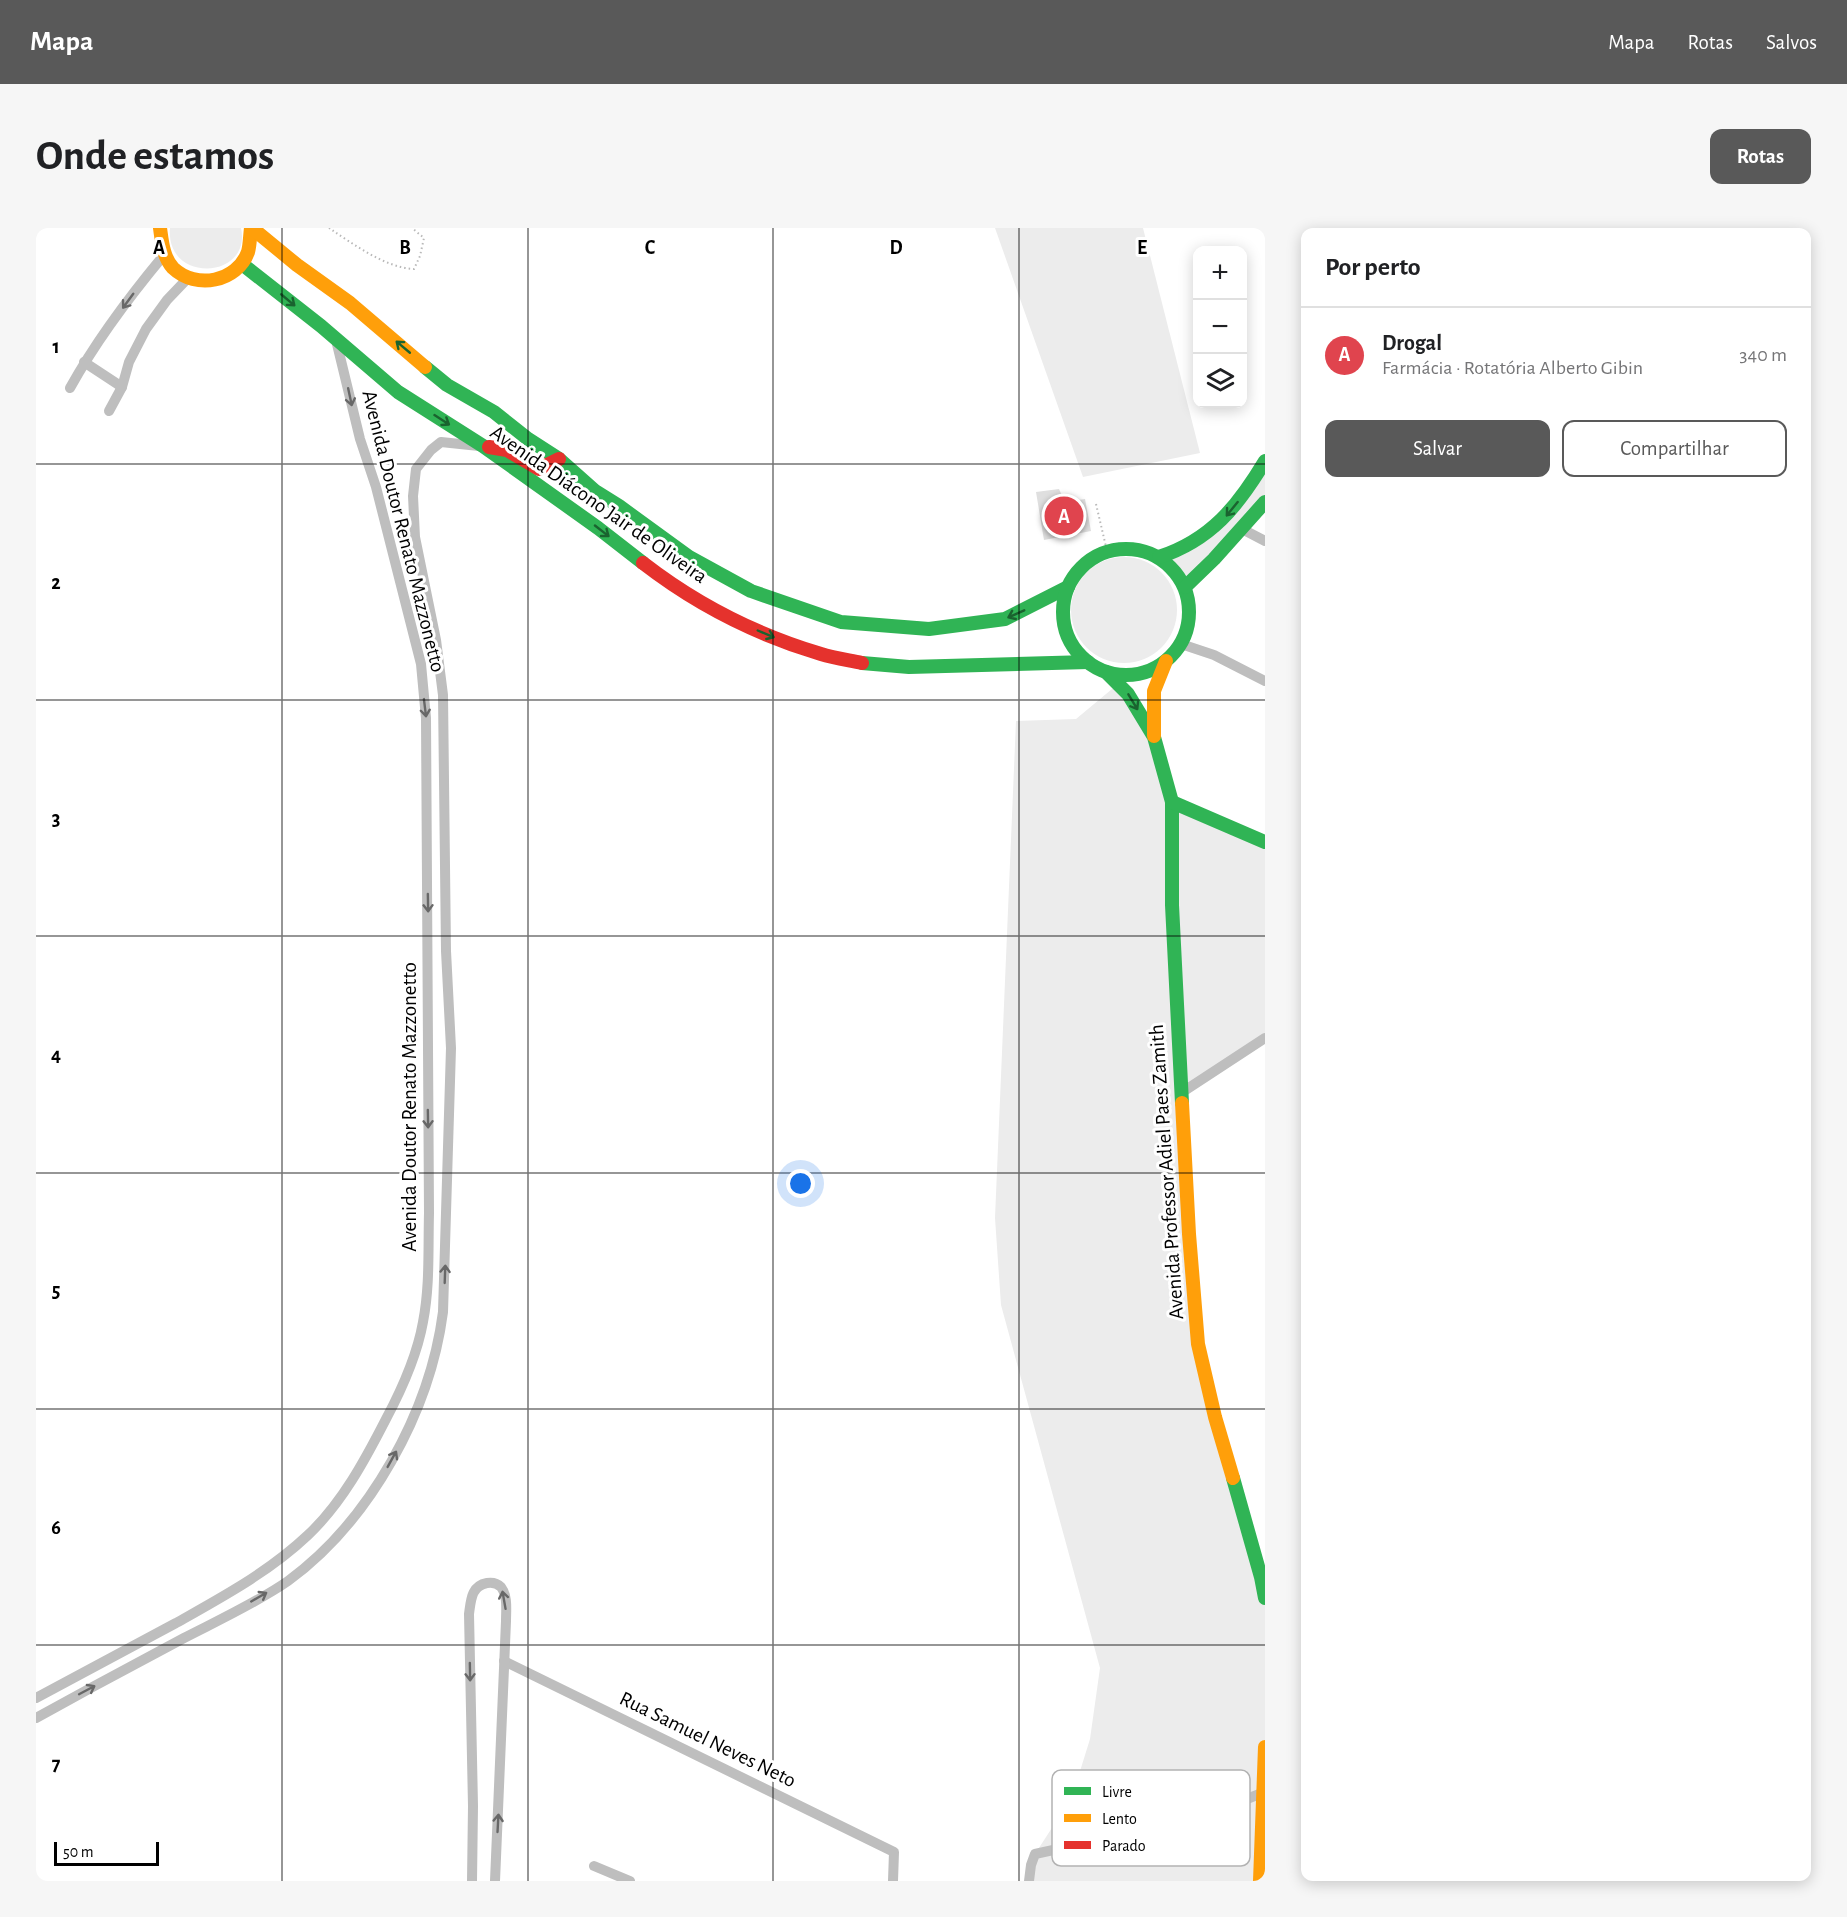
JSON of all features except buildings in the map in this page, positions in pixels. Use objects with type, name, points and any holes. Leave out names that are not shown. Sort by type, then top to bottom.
[{"type":"street","points":[[159,229],[164,255],[178,272],[199,281],[217,280],[233,273],[242,264],[252,241],[251,228]]},
{"type":"street","name":"Avenida Diácono Jair de Oliveira","points":[[251,228],[350,303],[447,385],[494,412],[528,439],[559,459],[595,491],[689,557],[751,591],[841,622],[929,628],[1005,619],[1068,587]]},
{"type":"street","points":[[70,388],[84,362],[138,286],[164,255]]},
{"type":"street","name":"Avenida Diácono Jair de Oliveira","points":[[242,264],[398,392],[483,446],[598,528],[670,584],[723,614],[765,634],[823,655],[863,663],[909,666],[1088,662]]},
{"type":"street","points":[[109,411],[122,387],[129,362],[146,329],[167,300],[188,278]]},
{"type":"street","name":"Avenida Doutor Renato Mazzonetto","points":[[36,1698],[219,1599],[276,1563],[308,1534],[341,1495],[371,1450],[399,1395],[423,1324],[428,1292],[429,1213],[426,718],[421,664],[376,487],[360,439],[336,340]]},
{"type":"street","points":[[84,362],[122,387]]},
{"type":"street","name":"Avenida Doutor Renato Mazzonetto","points":[[36,1718],[287,1581],[337,1538],[367,1500],[412,1421],[430,1375],[443,1312],[451,1048],[446,951],[443,695],[436,640],[415,537],[413,496],[416,469],[431,450],[441,442],[483,446]]},
{"type":"street","points":[[483,446],[507,450],[539,469],[559,459]]},
{"type":"street","points":[[1159,557],[1173,554],[1206,536],[1227,515],[1252,484],[1265,461]]},
{"type":"street","points":[[1185,587],[1265,502]]},
{"type":"street","points":[[1242,529],[1265,541]]},
{"type":"street","points":[[1125,548],[1142,550],[1159,557],[1174,570],[1185,587],[1190,609],[1187,630],[1181,644],[1166,662],[1152,669],[1137,674],[1121,675],[1106,672],[1088,662],[1076,650],[1068,636],[1063,620],[1063,603],[1068,587],[1077,572],[1091,559],[1107,551],[1125,548]]},
{"type":"street","points":[[1181,644],[1214,655],[1265,681]]},
{"type":"street","name":"Avenida Professor Adiel Paes Zamith","points":[[1154,737],[1154,691],[1166,662]]},
{"type":"street","name":"Avenida Professor Adiel Paes Zamith","points":[[1106,672],[1128,694],[1154,737],[1172,802],[1172,905],[1181,1093],[1198,1344],[1215,1417],[1261,1577],[1265,1599]]},
{"type":"street","points":[[1172,802],[1265,842]]},
{"type":"street","points":[[1181,1093],[1265,1038]]},
{"type":"street","points":[[472,1881],[473,1806],[468,1614],[475,1590],[478,1586],[491,1582],[502,1588],[506,1600],[495,1881]]},
{"type":"street","points":[[177,1622],[187,1637]]},
{"type":"street","name":"Rua Samuel Neves Neto","points":[[504,1661],[894,1852],[893,1881]]},
{"type":"street","points":[[1260,1881],[1265,1747]]},
{"type":"street","points":[[1250,1798],[1262,1793]]},
{"type":"street","points":[[1029,1881],[1035,1854],[1052,1850]]},
{"type":"street","points":[[594,1866],[630,1881]]},
{"type":"path","points":[[329,228],[389,264],[402,268],[414,268],[420,256],[424,238],[412,228]]},
{"type":"path","points":[[1096,504],[1107,551]]},
{"type":"shaded area","points":[[170,228],[241,228],[241,245],[234,258],[222,266],[208,268],[193,266],[181,259],[172,246]]},
{"type":"shaded area","points":[[995,228],[1143,228],[1200,453],[1083,477]]},
{"type":"shaded area","points":[[1265,461],[1265,502],[1185,587],[1174,570],[1159,557],[1227,515]]},
{"type":"shaded area","points":[[1124,557],[1144,561],[1162,572],[1173,590],[1177,610],[1173,630],[1162,648],[1144,659],[1124,663],[1104,659],[1086,648],[1075,630],[1071,610],[1075,590],[1086,572],[1104,561]]},
{"type":"shaded area","points":[[1118,684],[1154,737],[1172,802],[1265,842],[1265,1038],[1181,1093],[1198,1344],[1265,1602],[1265,1741],[1260,1881],[1029,1881],[1035,1854],[1052,1828],[1052,1866],[1250,1866],[1250,1770],[1080,1770],[1090,1739],[1100,1668],[1001,1305],[995,1218],[1016,721],[1076,719]]},
{"type":"traffic: fast","points":[[242,264],[321,326],[398,392],[483,446],[643,563]]},
{"type":"traffic: fast","points":[[425,367],[447,385],[494,412],[528,439],[559,459],[595,491],[689,557],[751,591],[841,622],[929,629],[1005,619],[1068,587]]},
{"type":"traffic: fast","points":[[1159,557],[1194,541],[1221,520],[1244,493],[1265,461]]},
{"type":"traffic: fast","points":[[1185,587],[1214,559],[1265,502]]},
{"type":"traffic: fast","points":[[1126,549],[1150,554],[1171,567],[1184,588],[1189,612],[1184,636],[1171,657],[1150,670],[1126,675],[1102,670],[1081,657],[1068,636],[1063,612],[1068,588],[1081,567],[1102,554],[1126,549]]},
{"type":"traffic: fast","points":[[862,663],[909,667],[1088,662]]},
{"type":"traffic: fast","points":[[1106,672],[1128,694],[1154,737],[1172,802],[1172,905],[1182,1103]]},
{"type":"traffic: fast","points":[[1172,802],[1265,842]]},
{"type":"traffic: fast","points":[[1233,1478],[1265,1598]]},
{"type":"traffic: slow","points":[[160,228],[165,254],[173,268],[182,275],[204,281],[226,276],[243,262],[248,252],[251,228]]},
{"type":"traffic: slow","points":[[252,228],[297,265],[350,303],[425,367]]},
{"type":"traffic: slow","points":[[1154,736],[1154,691],[1166,661]]},
{"type":"traffic: slow","points":[[1182,1103],[1198,1344],[1215,1417],[1233,1478]]},
{"type":"traffic: slow","points":[[1260,1881],[1265,1747]]},
{"type":"traffic: jam","points":[[489,447],[507,450],[539,469],[559,459]]},
{"type":"traffic: jam","points":[[643,563],[684,592],[751,628],[821,654],[862,663]]},
{"type":"place","name":"Drogal","points":[[1064,516]]}]
